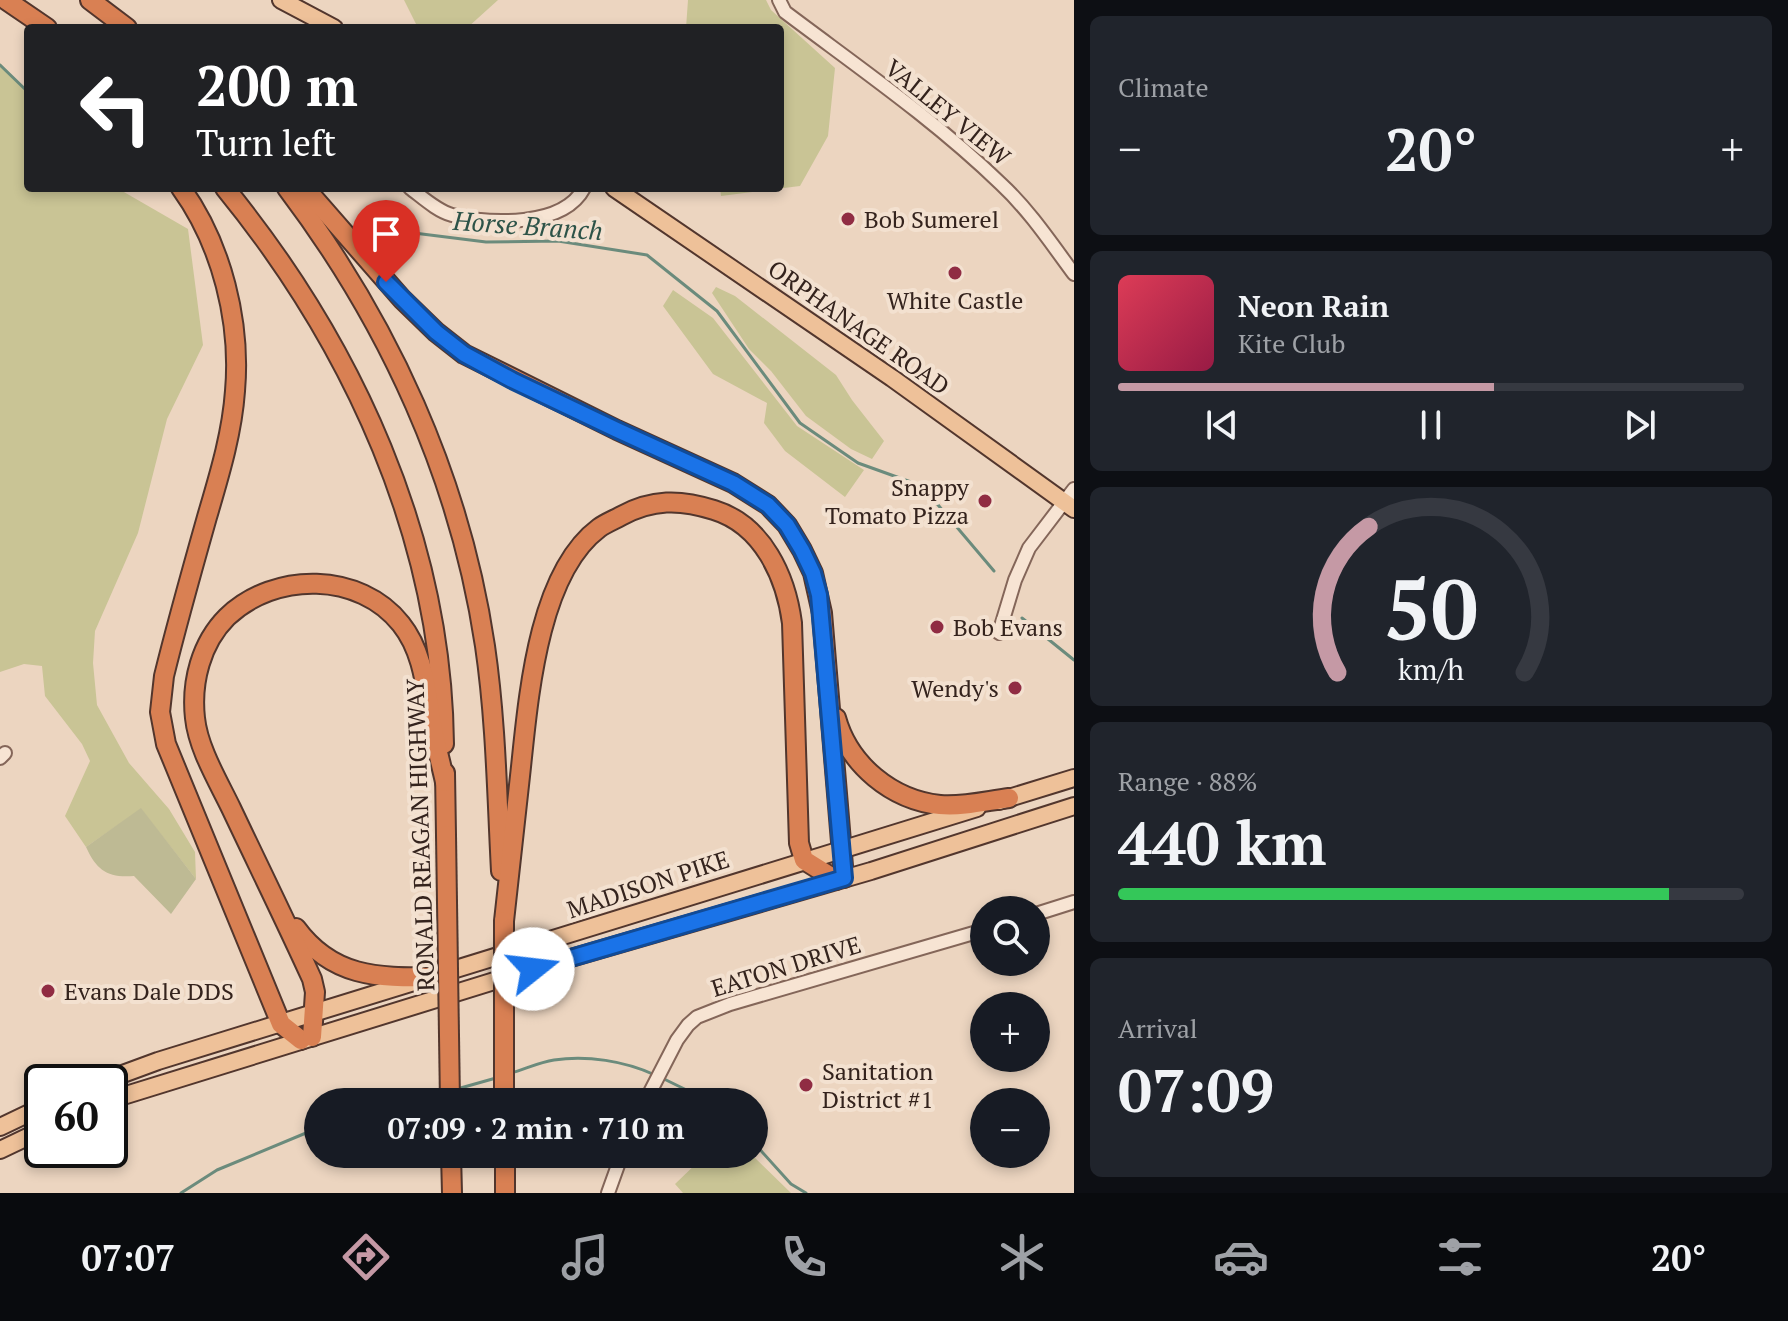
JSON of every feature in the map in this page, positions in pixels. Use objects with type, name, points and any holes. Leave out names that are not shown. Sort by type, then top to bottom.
[{"type":"highway","points":[[5,0],[29,24]]},
{"type":"highway","points":[[5,0],[41,24]]},
{"type":"highway","points":[[90,0],[122,24]]},
{"type":"highway","points":[[183,192],[204,226],[223,279],[236,346],[235,393],[225,453],[164,676],[160,712],[166,744],[281,1024],[307,1038],[314,1014],[315,992],[312,979],[214,771],[195,719],[194,698],[202,654],[213,635],[244,604],[269,592],[298,585],[319,583],[352,588],[383,607],[402,625],[420,662],[445,782]]},
{"type":"highway","name":"RONALD REAGAN HIGHWAY","points":[[228,192],[293,278],[330,339],[383,449],[412,532],[430,610],[444,700],[450,1088]]},
{"type":"highway","points":[[290,192],[321,232],[373,317],[413,398],[444,475],[471,573],[485,647],[494,722],[504,921],[504,1088]]},
{"type":"highway","points":[[308,192],[402,299],[464,354],[512,380],[733,483],[768,505],[787,525],[813,573],[822,613],[842,851],[840,879],[804,860],[799,843],[794,666],[788,597],[773,561],[747,529],[724,513],[700,505],[657,502],[641,505],[599,528],[581,547],[562,576],[544,622],[528,687],[504,921]]},
{"type":"highway","points":[[829,696],[837,724],[855,758],[889,787],[911,799],[938,805],[1009,798]]},
{"type":"highway","points":[[276,902],[307,943],[335,963],[362,974],[386,978],[433,977]]},
{"type":"highway","points":[[451,1168],[452,1193]]},
{"type":"highway","points":[[505,1168],[505,1193]]},
{"type":"main road","points":[[281,0],[326,24]]},
{"type":"main road","name":"ORPHANAGE ROAD","points":[[620,192],[1071,500]]},
{"type":"main road","name":"MADISON PIKE","points":[[128,1072],[1074,778]]},
{"type":"main road","name":"MADISON PIKE","points":[[128,1094],[1074,806]]},
{"type":"main road","points":[[1,1125],[24,1115]]},
{"type":"main road","points":[[4,1148],[24,1139]]},
{"type":"street","name":"VALLEY VIEW","points":[[779,0],[785,12],[906,103],[1001,184],[1036,223],[1074,274]]},
{"type":"street","points":[[416,192],[451,215],[524,221],[566,207],[581,192]]},
{"type":"street","points":[[999,633],[1015,580],[1029,548],[1071,500]]},
{"type":"street","points":[[1050,910],[1074,902]]},
{"type":"street","name":"EATON DRIVE","points":[[652,1088],[677,1040],[697,1017],[730,1004],[970,934]]},
{"type":"street","points":[[1,1125],[4,1148]]},
{"type":"street","points":[[608,1193],[617,1168]]},
{"type":"shaded area","points":[[404,0],[498,0],[471,24],[416,24]]},
{"type":"shaded area","points":[[688,0],[766,0],[771,10],[835,68],[828,136],[800,186],[784,188],[784,24],[686,24]]},
{"type":"shaded area","points":[[0,63],[24,88],[24,192],[124,192],[188,229],[203,345],[167,419],[138,533],[95,631],[93,663],[97,705],[129,763],[169,809],[195,852],[196,879],[141,809],[86,847],[65,816],[90,761],[82,744],[45,696],[42,666],[24,664],[0,672]]},
{"type":"shaded area","points":[[720,192],[753,192],[721,196]]},
{"type":"shaded area","points":[[716,287],[735,296],[836,375],[884,441],[872,459],[851,449],[806,416],[771,371],[749,349],[712,293]]},
{"type":"shaded area","points":[[673,290],[713,318],[797,426],[864,470],[845,497],[785,451],[764,423],[767,403],[713,374],[663,306]]},
{"type":"shaded area","points":[[141,808],[196,879],[171,914],[134,876],[117,876],[104,871],[94,862],[86,847]]},
{"type":"shaded area","points":[[692,1168],[765,1168],[791,1193],[683,1193],[675,1184]]},
{"type":"waterway","name":"Horse Branch","points":[[0,65],[24,88]]},
{"type":"waterway","name":"Horse Branch","points":[[406,232],[486,242],[558,241],[647,255],[717,311],[800,423],[858,463],[922,486],[994,571]]},
{"type":"waterway","name":"Horse Branch","points":[[1022,618],[1074,660]]},
{"type":"waterway","points":[[511,1073],[549,1061],[579,1058],[619,1063],[655,1075]]},
{"type":"waterway","points":[[461,1088],[496,1078]]},
{"type":"waterway","points":[[662,1078],[682,1088]]},
{"type":"waterway","points":[[181,1193],[217,1170],[304,1134]]},
{"type":"waterway","points":[[768,1159],[791,1184],[806,1193]]},
{"type":"place","name":"Bob Sumerel","points":[[848,219]]},
{"type":"place","name":"White Castle","points":[[955,273]]},
{"type":"place","name":"Snappy Tomato Pizza","points":[[985,501]]},
{"type":"place","name":"Bob Evans","points":[[937,627]]},
{"type":"place","name":"Wendy's","points":[[1015,688]]},
{"type":"place","name":"Evans Dale DDS","points":[[48,991]]},
{"type":"place","name":"Sanitation District #1","points":[[806,1085]]},
{"type":"route","points":[[386,282],[436,332],[464,354],[512,380],[733,483],[768,505],[787,525],[802,550],[819,595],[844,878],[533,969]]}]
